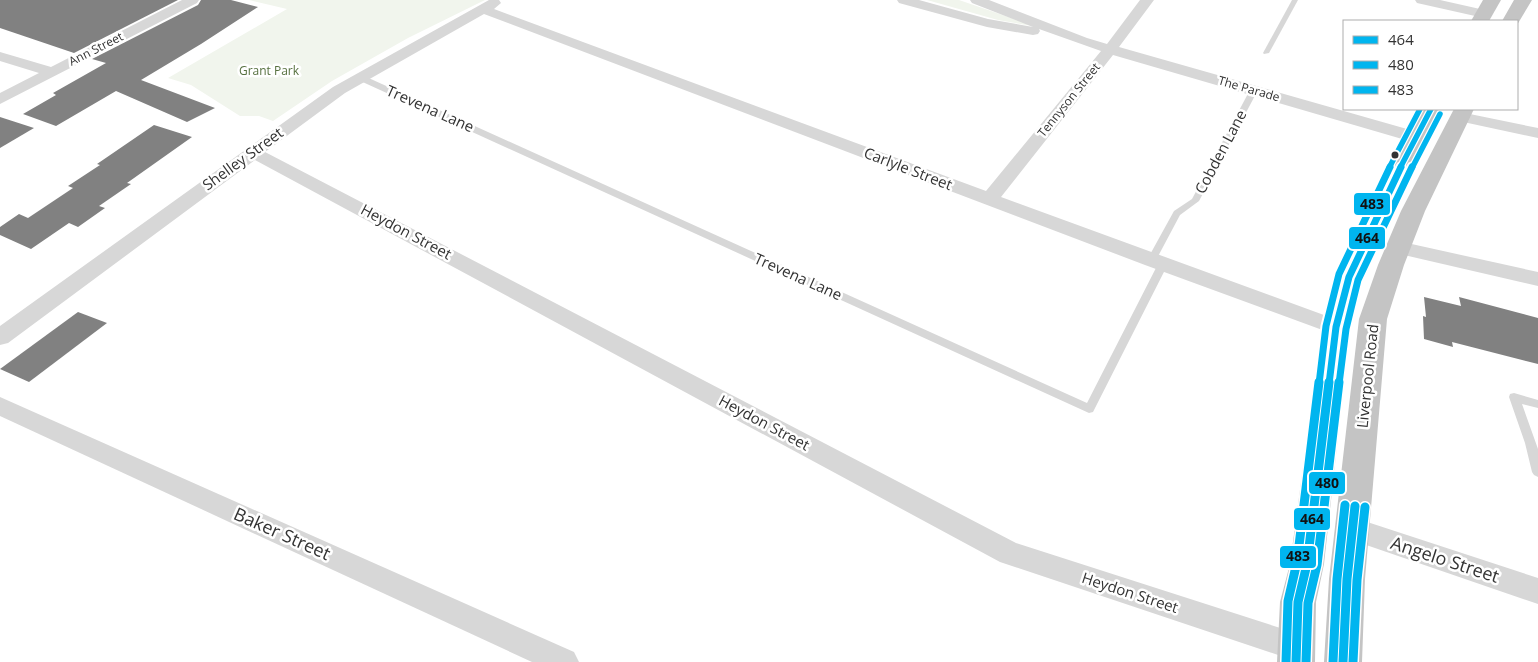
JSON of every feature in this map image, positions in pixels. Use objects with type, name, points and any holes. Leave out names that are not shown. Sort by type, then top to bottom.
[{"type":"highway","points":[[1512,20],[1523,0]]},
{"type":"highway","points":[[1296,654],[1298,602],[1307,564],[1336,327],[1352,270],[1415,137],[1430,110]]},
{"type":"highway","name":"Liverpool Road","points":[[1343,662],[1352,529],[1373,319],[1398,247],[1434,167],[1462,113]]},
{"type":"street","name":"Ann Street","points":[[0,99],[192,0]]},
{"type":"street","name":"Shelley Street","points":[[0,337],[251,152],[359,78],[499,0]]},
{"type":"street","name":"The Parade","points":[[904,0],[987,22],[1082,41],[1415,137]]},
{"type":"street","name":"The Parade","points":[[977,0],[1082,41]]},
{"type":"street","name":"Tennyson Street","points":[[989,199],[1147,0]]},
{"type":"street","points":[[1422,0],[1485,12]]},
{"type":"street","name":"Carlyle Street","points":[[482,9],[1336,327]]},
{"type":"street","points":[[0,56],[52,72]]},
{"type":"street","points":[[1462,113],[1538,133]]},
{"type":"street","name":"Heydon Street","points":[[251,152],[267,158],[1009,553],[1296,654]]},
{"type":"street","points":[[1398,247],[1538,280]]},
{"type":"street","name":"Baker Street","points":[[0,406],[564,662]]},
{"type":"street","name":"Angelo Street","points":[[1352,529],[1538,591]]},
{"type":"lane","points":[[1266,53],[1295,0]]},
{"type":"lane","name":"Trevena Lane","points":[[359,78],[1089,409],[1158,262]]},
{"type":"lane","name":"Cobden Lane","points":[[1158,262],[1178,213],[1195,201],[1254,90]]},
{"type":"lane","points":[[1538,404],[1514,397],[1531,443],[1538,472]]},
{"type":"green space","name":"Grant Park","points":[[249,0],[485,0],[408,38],[332,81],[273,121],[259,116],[240,116],[191,85],[168,78],[287,9]]},
{"type":"green space","points":[[927,0],[959,0],[1038,27],[998,20]]},
{"type":"building","points":[[0,0],[178,0],[74,53],[0,28]]},
{"type":"building","points":[[201,0],[231,0],[258,7],[141,80],[215,108],[187,122],[116,91],[56,126],[23,114],[56,95],[53,93],[106,63],[92,59],[198,5]]},
{"type":"building","points":[[0,117],[34,128],[0,148]]},
{"type":"building","points":[[154,125],[192,137],[127,183],[131,184],[99,206],[105,208],[78,227],[69,223],[31,249],[0,235],[0,227],[19,214],[28,218],[73,188],[68,186]]},
{"type":"building","points":[[1424,297],[1461,306],[1459,297],[1538,318],[1538,364],[1452,342],[1453,347],[1424,339],[1423,316],[1426,317]]},
{"type":"building","points":[[78,312],[107,323],[29,382],[0,369]]},
{"type":"transit line","name":"483","points":[[1286,662],[1288,601],[1297,562],[1326,326],[1339,274],[1406,133],[1419,110]]},
{"type":"transit line","name":"464","points":[[1296,662],[1298,602],[1307,564],[1336,327],[1349,277],[1415,137],[1430,110]]},
{"type":"transit line","name":"480","points":[[1306,662],[1308,603],[1317,565],[1346,329],[1358,280],[1424,142],[1440,114]]},
{"type":"transit line","name":"483","points":[[1333,662],[1337,579],[1345,505]]},
{"type":"transit line","name":"464","points":[[1343,662],[1347,579],[1355,506]]},
{"type":"transit line","name":"480","points":[[1353,662],[1357,580],[1365,507]]}]
